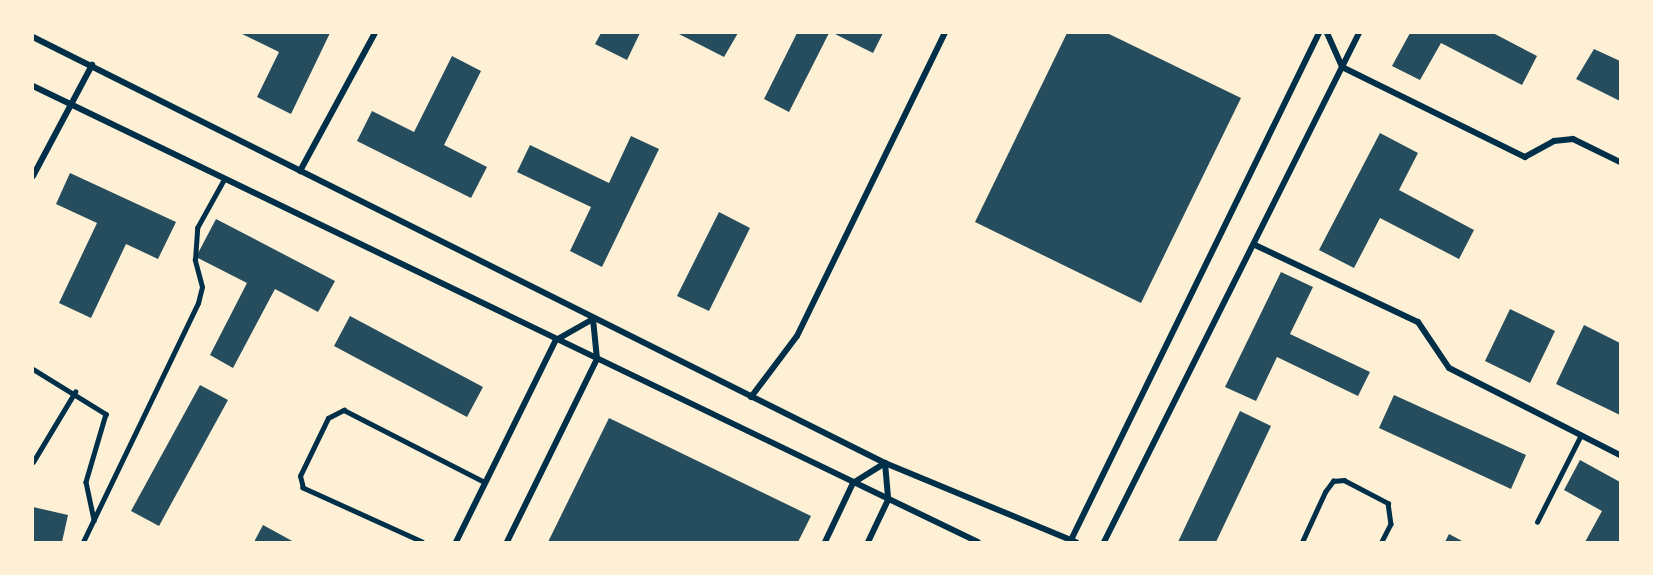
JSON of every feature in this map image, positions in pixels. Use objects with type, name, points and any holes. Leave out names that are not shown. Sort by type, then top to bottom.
[{"type":"street","points":[[300,171],[375,33]]},
{"type":"street","points":[[751,397],[796,336],[945,33]]},
{"type":"street","points":[[33,37],[592,320],[885,463],[1072,541],[1319,33]]},
{"type":"street","points":[[1327,33],[1341,67],[1525,157],[1554,141],[1573,139],[1620,162]]},
{"type":"street","points":[[1104,542],[1255,245],[1359,33]]},
{"type":"street","points":[[33,176],[92,65]]},
{"type":"street","points":[[33,86],[223,181],[978,542]]},
{"type":"street","points":[[1255,245],[1418,322],[1449,368],[1620,455]]},
{"type":"street","points":[[456,542],[556,340],[592,320]]},
{"type":"street","points":[[507,542],[597,359],[592,320]]},
{"type":"street","points":[[825,542],[853,483],[885,463]]},
{"type":"street","points":[[868,542],[888,500],[885,463]]},
{"type":"lane","points":[[83,542],[198,303],[202,287],[195,236],[223,181]]},
{"type":"lane","points":[[33,369],[75,392],[106,414],[86,482],[94,520]]},
{"type":"lane","points":[[33,462],[75,392]]},
{"type":"lane","points":[[422,542],[303,488],[300,476],[328,418],[344,410],[485,482]]},
{"type":"lane","points":[[1536,522],[1581,435]]},
{"type":"lane","points":[[1302,542],[1325,492],[1333,481],[1344,480],[1388,503],[1391,524],[1382,542]]},
{"type":"building","points":[[240,33],[330,33],[291,114],[257,97],[279,52]]},
{"type":"building","points":[[601,33],[640,33],[627,60],[595,44]]},
{"type":"building","points":[[677,33],[738,33],[724,57]]},
{"type":"building","points":[[797,33],[829,33],[789,112],[764,99]]},
{"type":"building","points":[[833,33],[883,33],[873,53]]},
{"type":"building","points":[[1067,33],[1107,33],[1241,98],[1141,303],[975,222]]},
{"type":"building","points":[[1410,33],[1493,33],[1537,56],[1522,85],[1441,43],[1420,80],[1392,66]]},
{"type":"building","points":[[1594,49],[1620,61],[1620,101],[1576,79]]},
{"type":"building","points":[[452,56],[481,71],[444,145],[487,167],[471,198],[357,141],[372,111],[414,132]]},
{"type":"building","points":[[1380,133],[1418,153],[1399,190],[1474,230],[1459,259],[1380,218],[1354,268],[1319,250]]},
{"type":"building","points":[[631,136],[659,149],[602,267],[570,251],[591,207],[517,172],[530,145],[609,183]]},
{"type":"building","points":[[70,173],[176,222],[158,259],[126,244],[91,318],[59,303],[97,223],[56,204]]},
{"type":"building","points":[[719,212],[750,228],[709,311],[677,296]]},
{"type":"building","points":[[216,219],[335,281],[318,312],[275,289],[233,368],[210,355],[247,283],[196,257]]},
{"type":"building","points":[[1281,272],[1313,287],[1290,334],[1370,372],[1358,396],[1277,357],[1256,401],[1225,387]]},
{"type":"building","points":[[1510,309],[1555,331],[1530,383],[1485,361]]},
{"type":"building","points":[[350,316],[483,387],[467,417],[334,346]]},
{"type":"building","points":[[1584,325],[1620,343],[1620,415],[1556,384]]},
{"type":"building","points":[[200,385],[228,400],[159,526],[131,511]]},
{"type":"building","points":[[1394,395],[1526,455],[1511,489],[1379,428]]},
{"type":"building","points":[[1240,411],[1271,426],[1216,542],[1178,542]]},
{"type":"building","points":[[609,418],[811,516],[798,542],[548,542]]},
{"type":"building","points":[[1580,460],[1620,482],[1620,542],[1585,542],[1602,511],[1564,490]]},
{"type":"building","points":[[33,507],[68,515],[62,542],[33,542]]},
{"type":"building","points":[[263,525],[294,542],[254,542]]},
{"type":"building","points":[[1449,534],[1464,542],[1445,542]]}]
